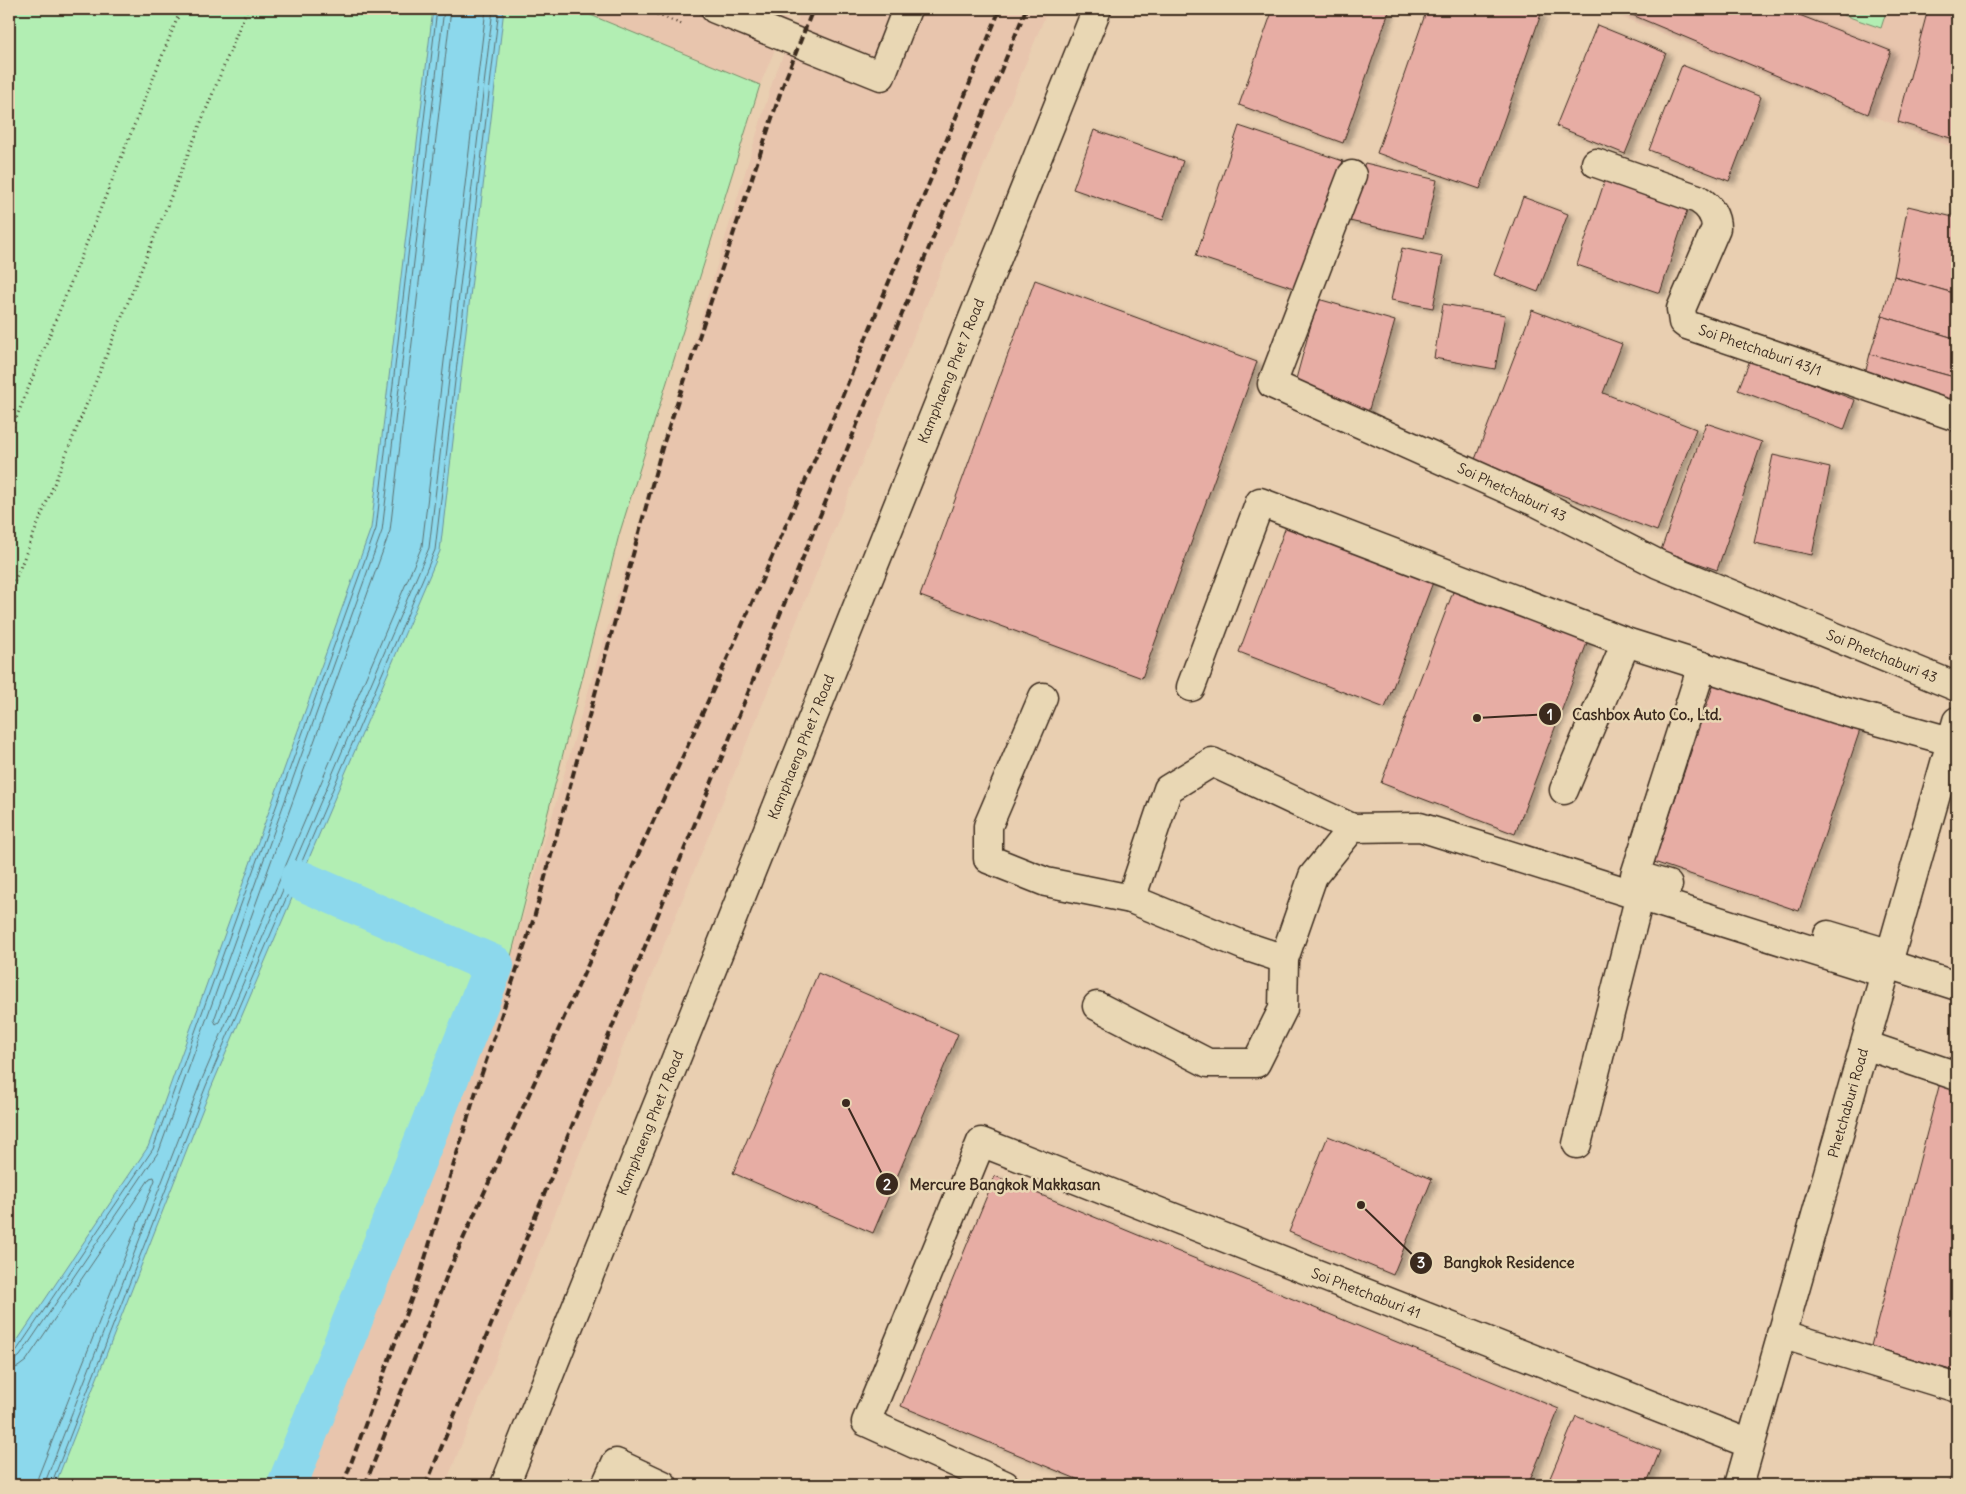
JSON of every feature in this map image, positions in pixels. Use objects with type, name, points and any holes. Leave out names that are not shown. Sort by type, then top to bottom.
[{"type":"street","points":[[715,9],[881,76],[907,9]]},
{"type":"street","name":"Kamphaeng Phet 7 Road","points":[[505,1485],[1097,9]]},
{"type":"street","name":"Soi Phetchaburi 43/1","points":[[1596,163],[1698,199],[1704,203],[1714,216],[1716,228],[1682,309],[1683,322],[1687,325],[1957,417]]},
{"type":"street","name":"Soi Phetchaburi 43","points":[[1352,175],[1272,384],[1538,503],[1658,564],[1957,687]]},
{"type":"street","points":[[1191,687],[1260,502],[1626,642],[1835,709],[1955,735]]},
{"type":"street","points":[[1564,790],[1626,642]]},
{"type":"street","points":[[1702,666],[1635,875],[1957,986]]},
{"type":"street","points":[[1042,697],[988,826],[988,859],[1046,882],[1131,899],[1244,946],[1284,959]]},
{"type":"street","name":"Phetchaburi Road","points":[[1739,1485],[1955,735]]},
{"type":"street","points":[[1131,899],[1168,789],[1212,762],[1352,828],[1420,827],[1640,895],[1888,963]]},
{"type":"street","points":[[1097,1006],[1208,1062],[1256,1063],[1283,1009],[1284,959],[1313,876],[1352,828]]},
{"type":"street","points":[[1577,1144],[1640,895]]},
{"type":"street","points":[[1865,1044],[1957,1076]]},
{"type":"street","name":"Soi Phetchaburi 41","points":[[1005,1485],[866,1422],[981,1142],[1750,1444]]},
{"type":"street","points":[[1781,1334],[1957,1388]]},
{"type":"street","points":[[606,1485],[616,1463],[663,1485]]},
{"type":"path","points":[[9,436],[181,9]]},
{"type":"path","points":[[9,596],[247,9]]},
{"type":"shaded area","points":[[576,9],[792,9],[760,85]]},
{"type":"shaded area","points":[[802,9],[1048,9],[685,893],[445,1485],[305,1485],[506,976],[582,712],[773,80]]},
{"type":"shaded area","points":[[1601,9],[1957,9],[1957,149]]},
{"type":"green space","points":[[9,9],[576,9],[760,85],[619,535],[506,976],[305,1485],[9,1485]]},
{"type":"green space","points":[[1826,9],[1887,9],[1881,28]]},
{"type":"water","points":[[433,9],[504,9],[440,551],[211,1088],[55,1485],[9,1485],[9,1353],[148,1147],[371,528]]},
{"type":"building","points":[[1273,9],[1390,9],[1343,143],[1239,105]]},
{"type":"building","points":[[1427,9],[1527,9],[1541,14],[1480,189],[1377,153]]},
{"type":"building","points":[[1618,9],[1784,9],[1891,51],[1868,114]]},
{"type":"building","points":[[1928,9],[1957,9],[1957,140],[1898,122]]},
{"type":"building","points":[[1597,25],[1666,53],[1625,154],[1556,126]]},
{"type":"building","points":[[1682,65],[1761,97],[1729,181],[1649,150]]},
{"type":"building","points":[[1239,126],[1343,161],[1300,290],[1196,256]]},
{"type":"building","points":[[1094,130],[1183,161],[1163,220],[1073,189]]},
{"type":"building","points":[[1365,163],[1437,180],[1424,238],[1341,219]]},
{"type":"building","points":[[1606,177],[1689,205],[1660,293],[1577,265]]},
{"type":"building","points":[[1523,197],[1568,214],[1538,292],[1494,275]]},
{"type":"building","points":[[1908,206],[1957,218],[1957,294],[1894,276]]},
{"type":"building","points":[[1402,248],[1443,257],[1433,308],[1391,300]]},
{"type":"building","points":[[1894,276],[1957,294],[1957,339],[1882,316]]},
{"type":"building","points":[[1035,280],[1257,362],[1142,678],[920,596]]},
{"type":"building","points":[[1318,299],[1395,321],[1367,416],[1293,390]]},
{"type":"building","points":[[1443,304],[1505,315],[1495,369],[1434,358]]},
{"type":"building","points":[[1532,310],[1622,344],[1603,393],[1696,429],[1657,531],[1474,462]]},
{"type":"building","points":[[1882,316],[1957,339],[1957,367],[1954,377],[1870,354]]},
{"type":"building","points":[[1870,354],[1954,377],[1948,408],[1863,382]]},
{"type":"building","points":[[1750,360],[1855,400],[1844,430],[1738,390]]},
{"type":"building","points":[[1706,423],[1762,442],[1717,570],[1661,550]]},
{"type":"building","points":[[1773,455],[1830,468],[1812,555],[1754,543]]},
{"type":"building","points":[[1288,521],[1435,577],[1385,708],[1239,652]]},
{"type":"building","points":[[1456,584],[1590,635],[1515,834],[1381,783]]},
{"type":"building","points":[[1717,674],[1862,724],[1799,911],[1654,862]]},
{"type":"building","points":[[818,973],[958,1034],[873,1233],[733,1173]]},
{"type":"building","points":[[1942,1075],[1957,1081],[1957,1372],[1871,1346]]},
{"type":"building","points":[[1328,1136],[1432,1179],[1393,1275],[1289,1232]]},
{"type":"building","points":[[995,1176],[1559,1409],[1528,1485],[1091,1485],[901,1406]]},
{"type":"building","points":[[1576,1416],[1660,1451],[1646,1485],[1547,1485]]},
{"type":"building","points":[[1957,1457],[1957,1485],[1948,1485]]},
{"type":"waterway","points":[[287,1485],[494,965],[300,880]]},
{"type":"railway","points":[[343,1485],[420,1275],[477,1088],[534,918],[662,448],[782,88],[813,9]]},
{"type":"railway","points":[[365,1485],[449,1270],[733,646],[840,402],[1000,9]]},
{"type":"railway","points":[[426,1485],[1026,9]]},
{"type":"place","name":"Cashbox Auto Co., Ltd.","points":[[1477,718]]},
{"type":"place","name":"Mercure Bangkok Makkasan","points":[[846,1103]]},
{"type":"place","name":"Bangkok Residence","points":[[1361,1205]]}]
